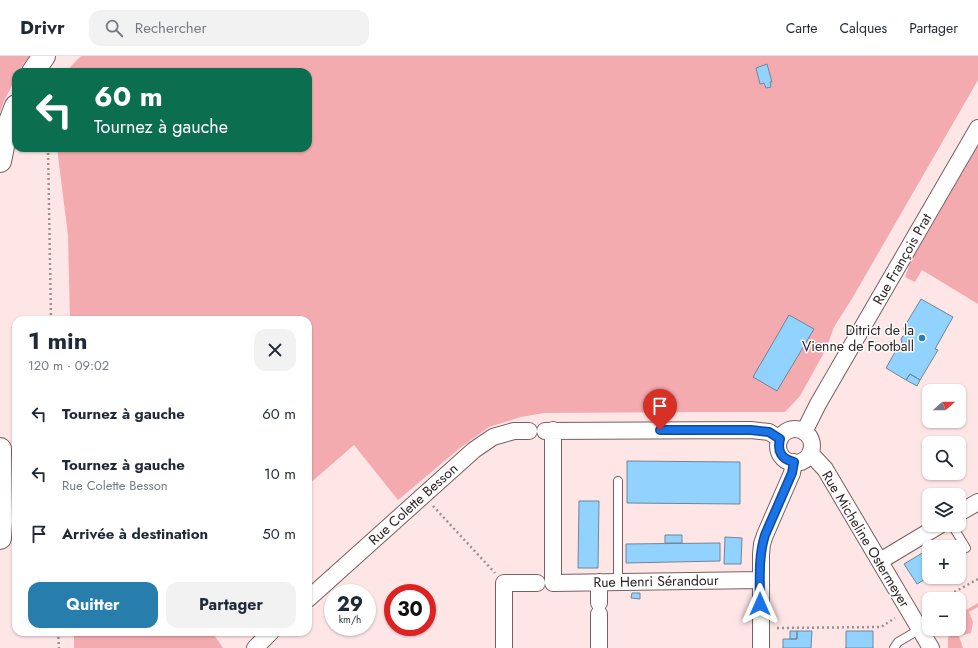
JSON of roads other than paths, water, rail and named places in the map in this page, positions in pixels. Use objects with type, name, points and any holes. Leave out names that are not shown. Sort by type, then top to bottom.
[{"type":"street","points":[[36,68],[44,56]]},
{"type":"street","points":[[0,161],[6,132],[12,116]]},
{"type":"street","name":"Rue François Prat","points":[[804,432],[818,404],[978,128]]},
{"type":"street","points":[[794,429],[799,429],[804,432],[811,439],[812,444],[808,457],[799,462],[788,461],[781,454],[779,449],[780,439],[788,431],[794,429]]},
{"type":"street","name":"Rue Colette Besson","points":[[312,595],[474,450],[493,437],[514,431],[751,430],[769,432],[780,439]]},
{"type":"street","name":"Rue Henri Sérandour","points":[[542,431],[552,583],[760,580]]},
{"type":"street","points":[[0,449],[0,538]]},
{"type":"street","name":"Rue Micheline Ostermeyer","points":[[810,453],[826,469],[910,611],[922,624]]},
{"type":"street","points":[[761,648],[760,580],[763,540],[792,473],[794,462]]},
{"type":"street","points":[[966,509],[978,502]]},
{"type":"street","points":[[880,561],[928,532]]},
{"type":"street","points":[[599,582],[599,648]]},
{"type":"street","points":[[504,648],[504,583],[536,583]]},
{"type":"street","points":[[255,648],[267,636]]},
{"type":"street","name":"Rue Micheline Ostermeyer","points":[[927,636],[931,648]]},
{"type":"lane","points":[[618,481],[618,582]]},
{"type":"lane","points":[[894,648],[898,642],[922,627]]},
{"type":"place","name":"Ditrict de la Vienne de Football","points":[[922,338]]}]
